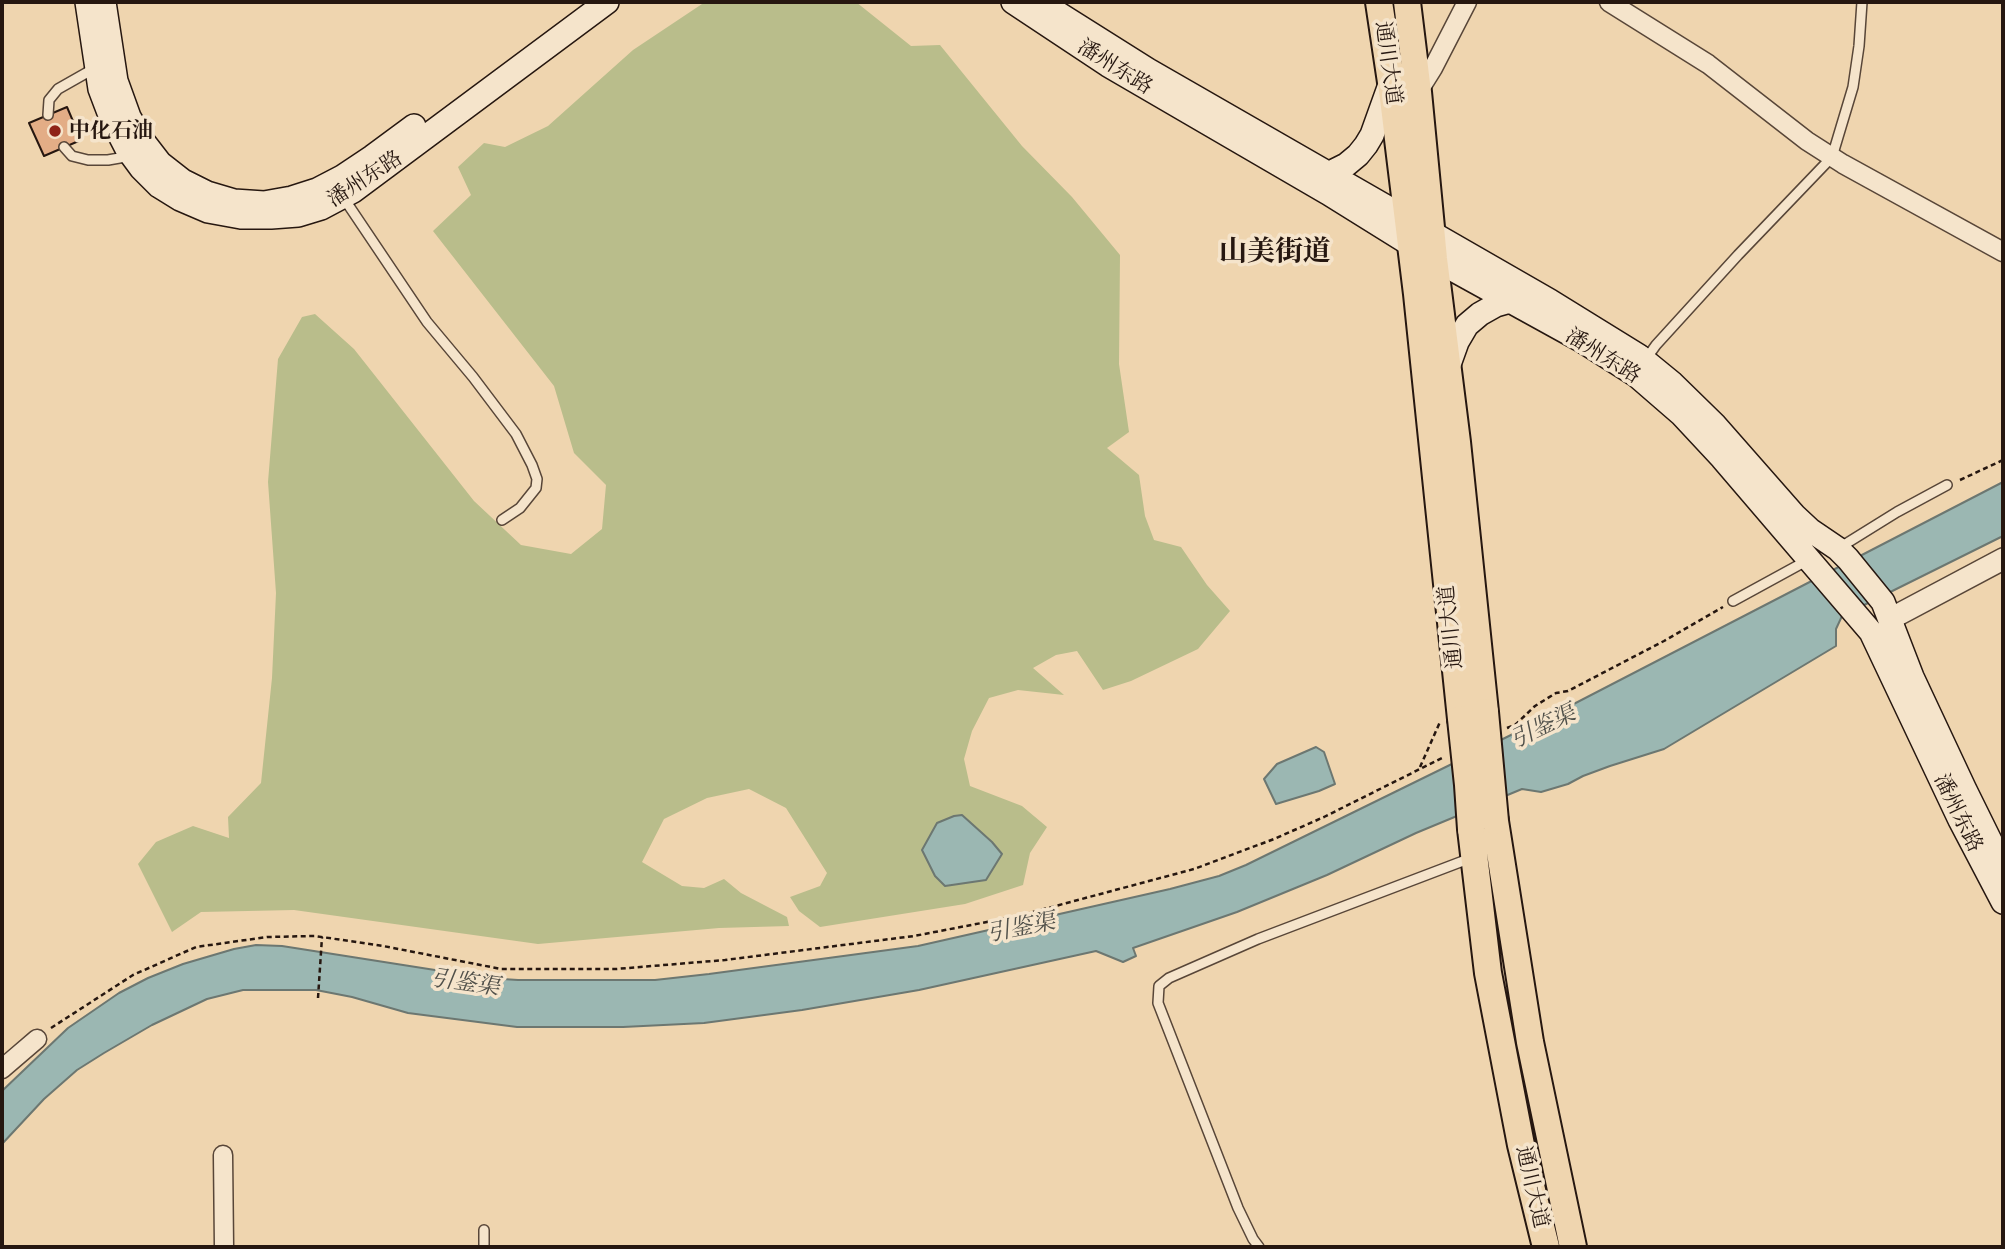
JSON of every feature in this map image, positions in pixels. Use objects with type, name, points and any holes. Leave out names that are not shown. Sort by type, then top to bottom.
[{"type":"main road","name":"潘州东路","points":[[86,2],[105,66],[116,81],[141,153],[206,193],[234,201],[264,203],[317,190],[338,189],[383,169],[532,55],[607,2]]},
{"type":"main road","name":"潘州东路","points":[[104,2],[105,66]]},
{"type":"main road","name":"潘州东路","points":[[338,189],[372,157],[583,2]]},
{"type":"main road","name":"潘州东路","points":[[1013,2],[1108,65],[1328,192],[1417,231],[1550,301],[1640,368],[1815,564],[1871,632],[1960,820],[2003,902]]},
{"type":"main road","name":"潘州东路","points":[[1040,2],[1148,70],[1328,174],[1417,231]]},
{"type":"main road","name":"通川大道","points":[[1379,2],[1417,231],[1473,719]]},
{"type":"main road","name":"通川大道","points":[[1407,2],[1418,92],[1417,231],[1434,259],[1448,368],[1473,719],[1468,785],[1483,825],[1500,853],[1530,1042],[1573,1247]]},
{"type":"main road","points":[[1384,40],[1410,35]]},
{"type":"main road","points":[[1328,174],[1346,165],[1366,145],[1391,82]]},
{"type":"main road","name":"潘州东路","points":[[1434,259],[1581,340],[1672,383],[1715,425],[1795,516],[1843,554],[1887,610],[1912,677],[2003,867]]},
{"type":"main road","points":[[1448,368],[1457,342],[1467,325],[1488,309],[1510,301]]},
{"type":"main road","name":"通川大道","points":[[1483,825],[1474,858],[1488,973],[1521,1145],[1546,1247]]},
{"type":"street","points":[[1418,92],[1467,2]]},
{"type":"street","points":[[1609,2],[1708,64],[1807,141],[1832,157],[2003,252]]},
{"type":"street","points":[[1887,610],[2003,559]]},
{"type":"street","points":[[2,1069],[37,1039]]},
{"type":"street","points":[[223,1155],[224,1247]]},
{"type":"lane","points":[[1640,368],[1656,345],[1832,157],[1853,87],[1862,2]]},
{"type":"lane","points":[[48,115],[49,100],[58,89],[105,66]]},
{"type":"lane","points":[[64,147],[72,156],[88,160],[107,160],[141,153]]},
{"type":"lane","points":[[338,189],[427,322],[516,434],[532,465],[537,479],[536,488],[520,508],[502,520]]},
{"type":"lane","points":[[1843,554],[1897,512],[1947,485]]},
{"type":"lane","points":[[1732,601],[1815,564]]},
{"type":"lane","points":[[1259,1247],[1238,1208],[1158,1003],[1160,986],[1169,978],[1258,939],[1474,858],[1500,853]]},
{"type":"lane","points":[[484,1230],[484,1247]]},
{"type":"path","points":[[1947,485],[2003,460]]},
{"type":"path","points":[[1419,769],[1473,719],[1515,724],[1535,706],[1556,693],[1568,691],[1732,601]]},
{"type":"path","points":[[37,1039],[133,975],[196,947],[267,937],[322,937],[501,969],[616,970],[725,960],[914,936],[1018,916],[1194,869],[1275,839],[1454,753]]},
{"type":"path","points":[[318,998],[322,937]]},
{"type":"green space","points":[[705,2],[856,2],[911,46],[940,45],[1022,146],[1072,197],[1120,255],[1119,364],[1129,432],[1107,448],[1139,475],[1145,516],[1154,540],[1181,547],[1207,585],[1230,611],[1198,649],[1131,681],[1103,690],[1077,651],[1056,655],[1033,668],[1064,695],[1018,690],[989,698],[972,731],[964,759],[970,786],[1022,806],[1047,827],[1030,853],[1023,885],[965,904],[820,927],[799,911],[790,897],[820,886],[827,873],[786,808],[749,789],[707,798],[664,819],[642,862],[682,886],[704,888],[724,879],[741,893],[787,917],[789,926],[719,928],[538,944],[294,910],[201,912],[172,932],[138,864],[156,842],[193,826],[229,838],[228,817],[261,783],[272,678],[276,593],[268,482],[278,359],[302,317],[315,314],[354,349],[474,501],[521,545],[571,554],[602,529],[606,485],[574,453],[554,386],[433,231],[471,195],[458,167],[484,143],[505,147],[548,126],[633,50]]},
{"type":"water","name":"引鉴渠","points":[[2003,482],[2003,536],[1842,616],[1836,629],[1836,646],[1664,749],[1541,792],[1522,789],[1237,912],[1133,948],[1136,956],[1123,962],[1096,951],[919,990],[802,1010],[704,1023],[623,1027],[517,1027],[408,1013],[316,990],[243,990],[207,999],[152,1025],[77,1070],[44,1099],[2,1144],[2,1091],[68,1028],[119,993],[148,978],[234,949],[256,945],[282,946],[486,978],[655,980],[918,946],[1219,876],[1566,708]]},
{"type":"water","points":[[1316,747],[1324,752],[1335,784],[1276,804],[1264,779],[1277,764]]},
{"type":"water","points":[[962,815],[1002,854],[986,880],[945,886],[935,876],[922,850],[937,823]]},
{"type":"building","name":"中化石油","points":[[67,107],[81,140],[44,156],[29,123]]},
{"type":"place","name":"中化石油","points":[[55,131]]},
{"type":"district","name":"山美街道","points":[[1275,252]]}]
